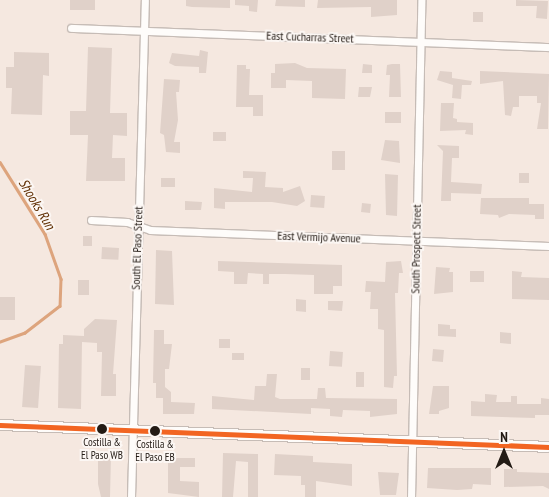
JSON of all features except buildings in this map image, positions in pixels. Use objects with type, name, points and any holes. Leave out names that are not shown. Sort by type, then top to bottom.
[{"type":"street","name":"South El Paso Street","points":[[131,497],[145,0]]},
{"type":"street","name":"South Prospect Street","points":[[411,497],[421,0]]},
{"type":"street","name":"East Cucharras Street","points":[[71,28],[549,47]]},
{"type":"street","name":"East Vermijo Avenue","points":[[91,220],[138,225],[150,230],[549,246]]},
{"type":"street","points":[[0,424],[132,432],[549,446]]},
{"type":"waterway","name":"Shooks Run","points":[[0,162],[45,234],[61,279],[60,306],[25,333],[0,342]]},
{"type":"transit line","points":[[0,425],[549,447]]},
{"type":"place","name":"Costilla & El Paso WB","points":[[102,429]]},
{"type":"place","name":"Costilla & El Paso EB","points":[[155,431]]}]
